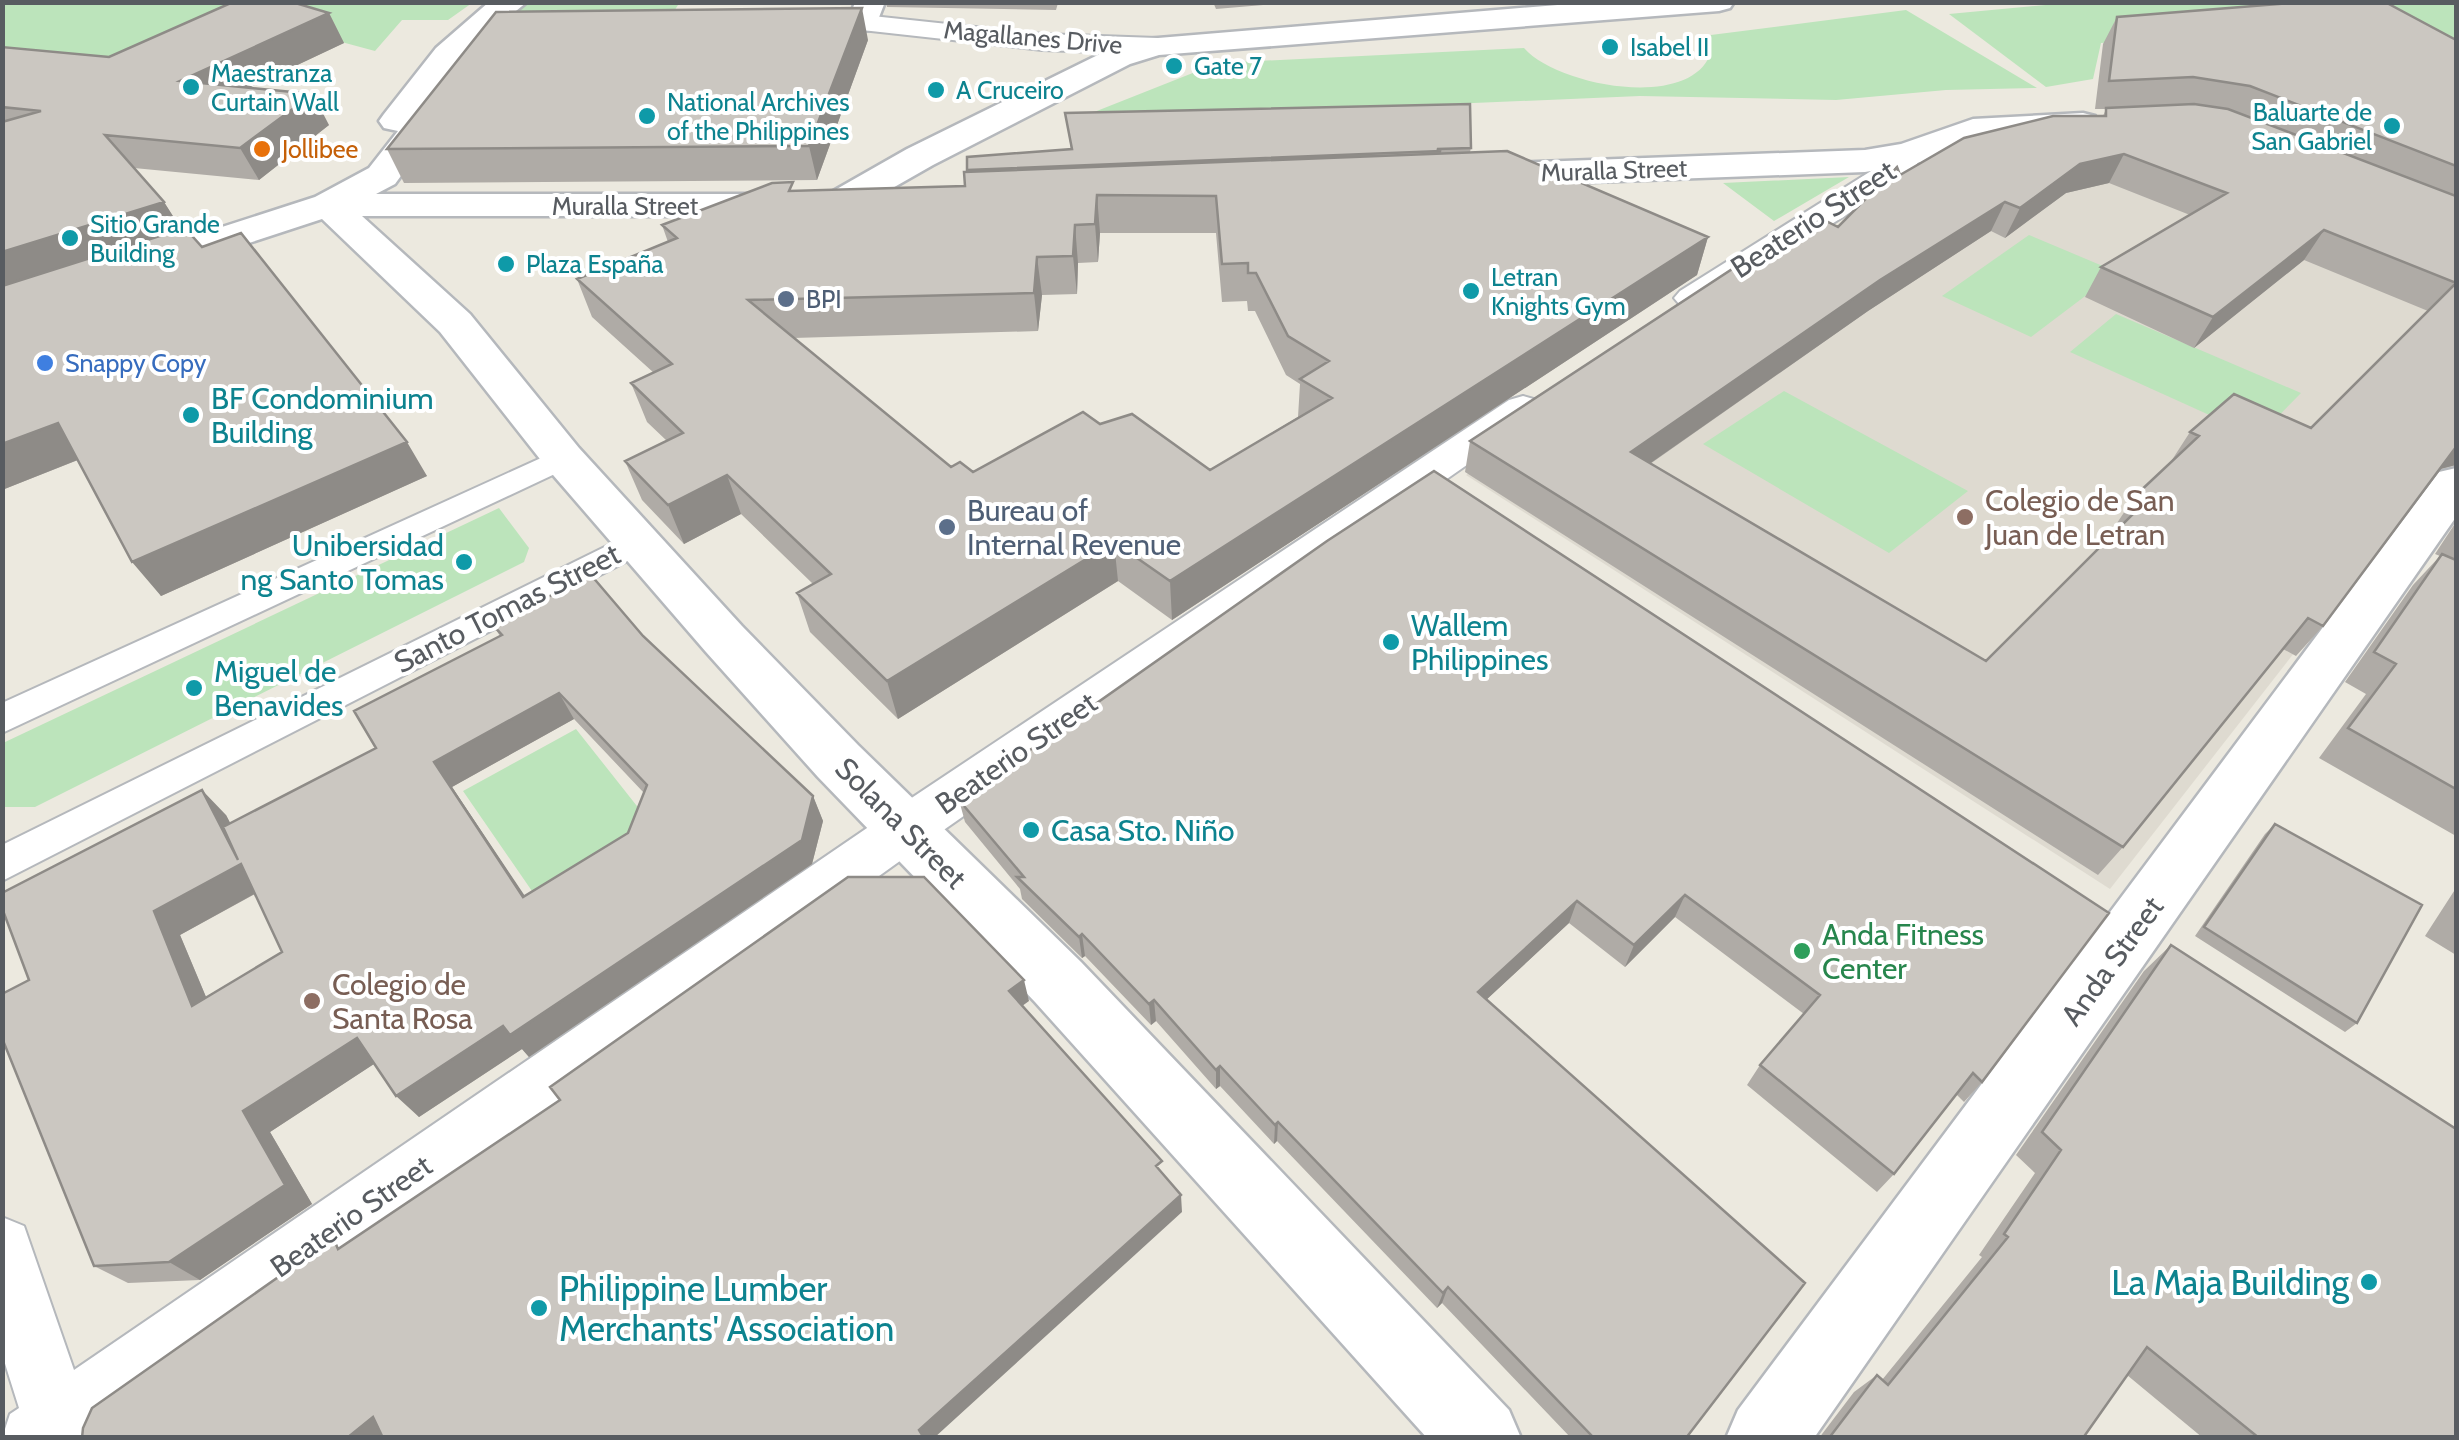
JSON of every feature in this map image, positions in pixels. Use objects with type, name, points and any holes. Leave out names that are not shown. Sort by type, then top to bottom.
[{"type":"street","name":"Magallanes Drive","points":[[770,24],[867,13],[910,25],[1042,42],[1157,46],[1719,2]]},
{"type":"street","points":[[328,205],[364,165],[457,44],[477,25],[524,14]]},
{"type":"street","points":[[2,312],[328,205],[382,176],[488,35],[524,14]]},
{"type":"street","name":"Magallanes Drive","points":[[841,202],[920,157],[1119,57],[1157,46]]},
{"type":"street","name":"Muralla Street","points":[[1455,176],[1866,161],[1909,154],[1973,129],[2108,122]]},
{"type":"street","name":"Beaterio Street","points":[[1658,320],[1898,168],[1909,154]]},
{"type":"street","name":"Muralla Street","points":[[328,205],[768,206],[918,196]]},
{"type":"street","name":"Solana Street","points":[[328,205],[455,322],[637,542],[838,761],[1058,982],[1481,1438]]},
{"type":"street","name":"Beaterio Street","points":[[51,1432],[908,828],[1444,482],[1559,385]]},
{"type":"street","points":[[2,719],[564,458]]},
{"type":"street","name":"Anda Street","points":[[1766,1438],[2134,933],[2421,568],[2456,484]]},
{"type":"street","name":"Santo Tomas Street","points":[[2,864],[637,542]]},
{"type":"street","points":[[2,1248],[51,1432]]},
{"type":"shaded area","name":"Colegio de San Juan de Letran","points":[[1976,149],[2456,234],[2368,558],[2110,889],[1466,475],[1944,164]]},
{"type":"green space","points":[[2078,2],[2456,3],[2456,76],[2358,24],[2101,43],[2093,79],[2046,87],[1949,14]]},
{"type":"green space","points":[[2,3],[472,3],[448,20],[402,20],[375,51],[271,23],[128,88],[3,76]]},
{"type":"green space","points":[[528,3],[678,5],[671,16],[505,18]]},
{"type":"green space","points":[[1906,10],[2037,88],[1946,90],[1836,100],[1640,96],[1074,120],[1218,63],[1524,48],[1563,73],[1620,86],[1649,87],[1676,83],[1697,72],[1710,55],[1703,36]]},
{"type":"green space","points":[[1849,177],[1774,221],[1723,183]]},
{"type":"green space","points":[[2029,235],[2117,272],[2031,337],[1942,296]]},
{"type":"green space","points":[[2116,314],[2301,393],[2258,437],[2070,352]]},
{"type":"green space","points":[[1784,391],[1968,491],[1889,553],[1703,444]]},
{"type":"green space","points":[[499,508],[529,548],[524,562],[35,807],[3,807],[3,743]]},
{"type":"green space","points":[[576,729],[663,839],[545,910],[463,791]]},
{"type":"building","points":[[233,2],[292,2],[329,13],[180,81],[313,94],[240,148],[105,135],[164,202],[2,252],[2,122],[41,111],[2,107],[2,47],[109,57]]},
{"type":"building","name":"Baluarte de San Gabriel","points":[[2305,2],[2385,2],[2456,40],[2456,166],[2250,86],[2193,77],[2109,81],[2117,17]]},
{"type":"building","name":"National Archives of the Philippines","points":[[862,8],[809,146],[387,149],[496,12]]},
{"type":"building","points":[[1470,104],[1471,148],[967,170],[967,157],[1072,149],[1065,113]]},
{"type":"building","points":[[2194,104],[2228,109],[2456,196],[2456,283],[2456,447],[2323,626],[2308,618],[2123,847],[1470,441],[1743,262],[1751,265],[1822,219],[1838,227],[1897,167],[1900,175],[1964,138],[2053,116],[2106,116],[2106,108]],"holes":[[[2124,154],[2227,193],[2101,267],[2213,317],[2324,230],[2456,283],[2311,428],[2234,394],[2190,432],[2199,436],[2135,496],[2146,501],[1986,661],[1631,452],[1880,280],[2005,202],[2020,208],[2080,164]]]},
{"type":"building","points":[[1507,151],[1708,237],[1170,581],[1114,542],[887,681],[797,593],[831,574],[727,475],[668,505],[625,461],[683,433],[631,383],[672,364],[577,279],[677,238],[662,225],[772,183],[793,182],[789,191],[965,186],[964,172]],"holes":[[[1097,195],[1216,196],[1222,264],[1248,263],[1248,273],[1256,273],[1288,336],[1329,361],[1300,379],[1332,398],[1210,470],[1132,414],[1100,424],[1083,412],[973,472],[960,462],[951,467],[748,300],[1034,293],[1037,257],[1073,256],[1075,225],[1095,224]]]},
{"type":"building","name":"BF Condominium Building","points":[[185,228],[202,247],[241,233],[407,442],[132,562],[58,423],[2,444],[2,286]]},
{"type":"building","points":[[1434,471],[2109,913],[1982,1082],[1973,1073],[1894,1174],[1760,1065],[1820,995],[1685,895],[1634,945],[1577,901],[1478,992],[1805,1283],[1686,1438],[1594,1438],[1448,1287],[1443,1293],[1278,1122],[1275,1125],[1220,1066],[1216,1070],[1154,1000],[1149,1004],[1082,934],[1079,937],[1017,877],[1024,877],[959,800],[1327,541]]},
{"type":"building","points":[[2442,554],[2456,560],[2456,789],[2348,728],[2396,664],[2374,652]]},
{"type":"building","name":"Colegio de Santa Rosa","points":[[591,575],[643,636],[813,796],[802,840],[510,1035],[503,1026],[396,1096],[357,1038],[243,1111],[285,1185],[169,1262],[94,1266],[2,1038],[2,994],[29,980],[2,908],[2,893],[202,790],[238,860],[223,827],[376,748],[354,711],[502,635],[493,625]],"holes":[[[559,693],[647,785],[628,833],[523,897],[434,762]],[[241,864],[282,952],[192,1006],[154,911]]]},
{"type":"building","points":[[2275,824],[2422,905],[2357,1023],[2204,927]]},
{"type":"building","points":[[848,877],[924,877],[1024,980],[1009,991],[1162,1161],[1156,1166],[1181,1195],[919,1430],[924,1438],[383,1438],[373,1417],[347,1438],[82,1438],[92,1408],[321,1247],[335,1242],[338,1249],[560,1100],[550,1087]]},
{"type":"building","points":[[2171,945],[2456,1129],[2456,1438],[2259,1438],[2147,1347],[2083,1438],[1829,1438],[1877,1375],[1888,1385],[2008,1237],[2004,1234],[2061,1150],[2042,1132]]},
{"type":"place","name":"Isabel II","points":[[1610,47]]},
{"type":"place","name":"Gate 7","points":[[1174,66]]},
{"type":"place","name":"Maestranza Curtain Wall","points":[[191,87]]},
{"type":"place","name":"A Cruceiro","points":[[936,90]]},
{"type":"place","name":"National Archives of the Philippines","points":[[647,116]]},
{"type":"place","name":"Baluarte de San Gabriel","points":[[2392,126]]},
{"type":"place","name":"Jollibee","points":[[262,149]]},
{"type":"place","name":"Sitio Grande Building","points":[[70,238]]},
{"type":"place","name":"Plaza España","points":[[506,264]]},
{"type":"place","name":"Letran Knights Gym","points":[[1471,291]]},
{"type":"place","name":"BPI","points":[[786,299]]},
{"type":"place","name":"Snappy Copy","points":[[45,363]]},
{"type":"place","name":"BF Condominium Building","points":[[191,415]]},
{"type":"place","name":"Colegio de San Juan de Letran","points":[[1965,517]]},
{"type":"place","name":"Bureau of Internal Revenue","points":[[947,527]]},
{"type":"place","name":"Unibersidad ng Santo Tomas","points":[[464,562]]},
{"type":"place","name":"Wallem Philippines","points":[[1391,642]]},
{"type":"place","name":"Miguel de Benavides","points":[[194,688]]},
{"type":"place","name":"Casa Sto. Niño","points":[[1031,830]]},
{"type":"place","name":"Anda Fitness Center","points":[[1802,951]]},
{"type":"place","name":"Colegio de Santa Rosa","points":[[312,1001]]},
{"type":"place","name":"La Maja Building","points":[[2369,1282]]},
{"type":"place","name":"Philippine Lumber Merchants' Association","points":[[539,1308]]}]
